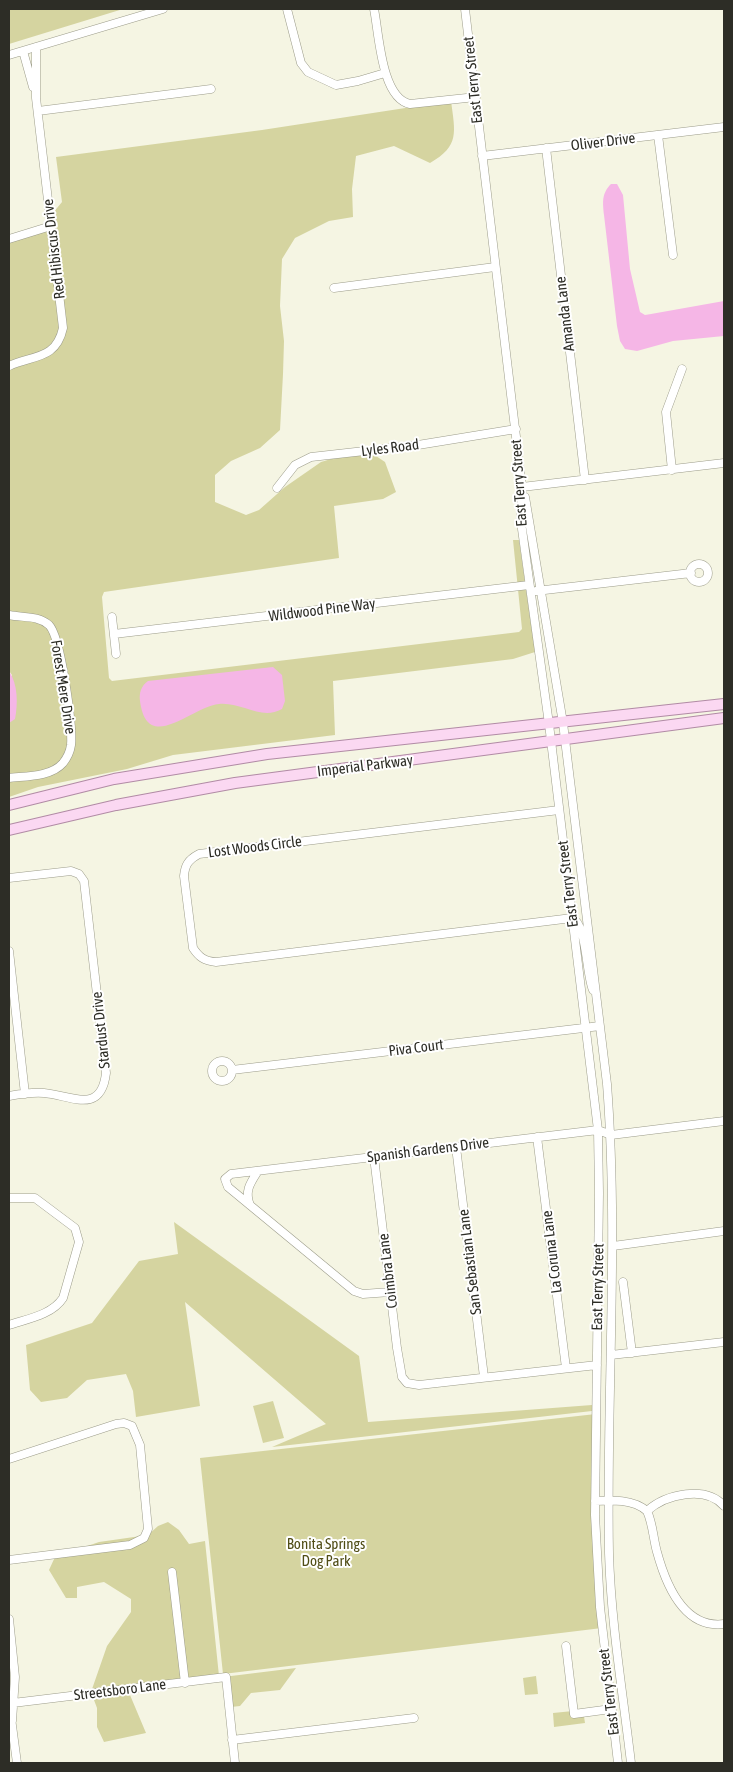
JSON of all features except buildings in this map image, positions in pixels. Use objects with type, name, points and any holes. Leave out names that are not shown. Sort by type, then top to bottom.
[{"type":"main road","name":"Imperial Parkway","points":[[9,805],[114,779],[267,754],[724,704]]},
{"type":"main road","name":"Imperial Parkway","points":[[9,830],[116,804],[235,783],[724,718]]},
{"type":"street","points":[[9,55],[163,9]]},
{"type":"street","points":[[287,9],[301,63],[308,72],[336,85],[385,73]]},
{"type":"street","points":[[374,9],[385,73],[393,90],[404,102],[410,104],[476,97]]},
{"type":"street","name":"East Terry Street","points":[[465,9],[516,429],[522,487],[521,522],[549,724],[598,1130],[599,1202],[594,1501],[597,1577],[618,1763]]},
{"type":"street","name":"Red Hibiscus Drive","points":[[36,47],[36,98]]},
{"type":"street","name":"Red Hibiscus Drive","points":[[9,366],[45,355],[52,350],[61,335],[61,307],[38,111],[23,51]]},
{"type":"street","points":[[38,111],[211,89]]},
{"type":"street","name":"Oliver Drive","points":[[482,156],[724,127]]},
{"type":"street","points":[[658,135],[673,255]]},
{"type":"street","name":"Amanda Lane","points":[[546,148],[585,480]]},
{"type":"street","points":[[9,239],[51,226]]},
{"type":"street","points":[[334,288],[496,267]]},
{"type":"street","points":[[672,470],[666,412],[682,369]]},
{"type":"street","name":"Lyles Road","points":[[277,488],[295,466],[311,457],[418,445],[516,429]]},
{"type":"street","points":[[631,1763],[612,1589],[610,1500],[613,1246],[611,1135],[600,1026],[563,723],[530,518],[522,487],[724,463]]},
{"type":"street","name":"Wildwood Pine Way","points":[[114,634],[530,588],[541,590],[691,573]]},
{"type":"street","name":"Forest Mere Drive","points":[[9,615],[43,621],[56,634],[71,742],[68,756],[53,771],[9,778]]},
{"type":"street","points":[[112,617],[116,654]]},
{"type":"street","name":"Lost Woods Circle","points":[[559,810],[199,854],[190,859],[185,867],[186,902],[193,948],[198,956],[206,961],[216,962],[572,918]]},
{"type":"street","name":"Stardust Drive","points":[[9,878],[71,871],[79,874],[84,881],[105,1064],[105,1082],[101,1090],[87,1100],[78,1101],[45,1093],[9,1096]]},
{"type":"street","points":[[572,918],[580,925],[589,981],[596,997]]},
{"type":"street","points":[[9,951],[25,1094]]},
{"type":"street","name":"Piva Court","points":[[232,1070],[600,1026]]},
{"type":"street","points":[[598,1130],[611,1135],[724,1121]]},
{"type":"street","name":"Spanish Gardens Drive","points":[[390,1292],[373,1294],[354,1291],[228,1187],[225,1179],[231,1174],[598,1130]]},
{"type":"street","name":"La Coruna Lane","points":[[538,1137],[566,1368]]},
{"type":"street","name":"San Sebastian Lane","points":[[456,1147],[484,1377]]},
{"type":"street","name":"Coimbra Lane","points":[[374,1157],[402,1377],[407,1383],[419,1386],[484,1377]]},
{"type":"street","points":[[250,1204],[247,1196],[248,1186],[258,1171]]},
{"type":"street","points":[[9,1198],[26,1197],[43,1202],[75,1228],[79,1242],[63,1298],[58,1305],[51,1310],[9,1325]]},
{"type":"street","points":[[613,1246],[724,1231]]},
{"type":"street","points":[[623,1282],[632,1353]]},
{"type":"street","points":[[611,1355],[724,1342]]},
{"type":"street","points":[[484,1377],[597,1365]]},
{"type":"street","points":[[9,1459],[116,1424],[124,1423],[132,1426],[138,1438],[146,1497],[148,1529],[144,1538],[130,1545],[9,1560]]},
{"type":"street","points":[[647,1511],[663,1500],[693,1495],[712,1496],[724,1506]]},
{"type":"street","points":[[594,1501],[610,1500],[640,1505],[647,1511],[664,1573],[685,1610],[697,1620],[706,1624],[724,1624]]},
{"type":"street","points":[[172,1572],[185,1682]]},
{"type":"street","points":[[9,1619],[14,1667],[13,1703],[10,1717],[17,1763]]},
{"type":"street","points":[[566,1646],[574,1714],[611,1709]]},
{"type":"street","name":"Streetsboro Lane","points":[[13,1703],[226,1677],[232,1740]]},
{"type":"street","points":[[235,1763],[232,1740],[414,1718]]},
{"type":"green space","points":[[9,9],[123,9],[9,44]]},
{"type":"green space","points":[[451,101],[454,121],[453,137],[451,144],[440,157],[430,163],[394,146],[356,156],[352,189],[353,217],[329,221],[295,238],[282,259],[280,306],[284,341],[280,430],[260,448],[231,461],[215,475],[215,502],[246,515],[259,510],[285,487],[321,462],[351,453],[373,454],[385,462],[396,492],[383,499],[334,506],[339,558],[104,592],[102,597],[109,678],[112,681],[519,632],[522,629],[513,540],[519,540],[535,652],[513,659],[333,681],[335,735],[173,755],[127,769],[38,787],[9,797],[9,723],[12,675],[9,671],[9,239],[38,231],[62,202],[56,157],[262,130]]},
{"type":"green space","points":[[174,1222],[359,1356],[368,1422],[592,1405],[592,1411],[272,1447],[326,1424],[185,1302],[200,1406],[136,1417],[133,1391],[126,1374],[87,1380],[67,1398],[41,1402],[30,1390],[26,1345],[92,1323],[139,1261],[178,1254]]},
{"type":"green space","points":[[273,1401],[284,1438],[263,1443],[253,1406]]},
{"type":"green space","name":"Bonita Springs Dog Park","points":[[596,1414],[602,1628],[223,1674],[200,1458]]},
{"type":"green space","points":[[168,1522],[179,1530],[189,1544],[205,1541],[219,1676],[296,1668],[280,1690],[251,1693],[240,1706],[231,1707],[224,1683],[217,1679],[133,1686],[130,1695],[146,1733],[104,1742],[97,1727],[97,1708],[91,1692],[107,1646],[131,1612],[131,1599],[104,1582],[77,1587],[77,1598],[66,1598],[49,1570],[55,1557],[99,1542],[148,1535],[158,1526]]},
{"type":"green space","points":[[536,1676],[538,1694],[525,1695],[523,1678]]},
{"type":"green space","points":[[583,1710],[585,1723],[554,1727],[553,1713]]},
{"type":"shaded area","points":[[611,184],[617,184],[623,195],[630,269],[640,312],[645,315],[724,301],[724,336],[673,341],[637,351],[625,349],[620,341],[617,326],[603,203],[604,195]]},
{"type":"shaded area","points":[[273,667],[282,675],[285,701],[282,709],[267,713],[228,704],[219,704],[208,707],[172,724],[161,726],[151,725],[144,717],[140,695],[142,687],[148,681]]},
{"type":"shaded area","points":[[9,671],[16,688],[17,707],[15,719],[9,723]]}]
